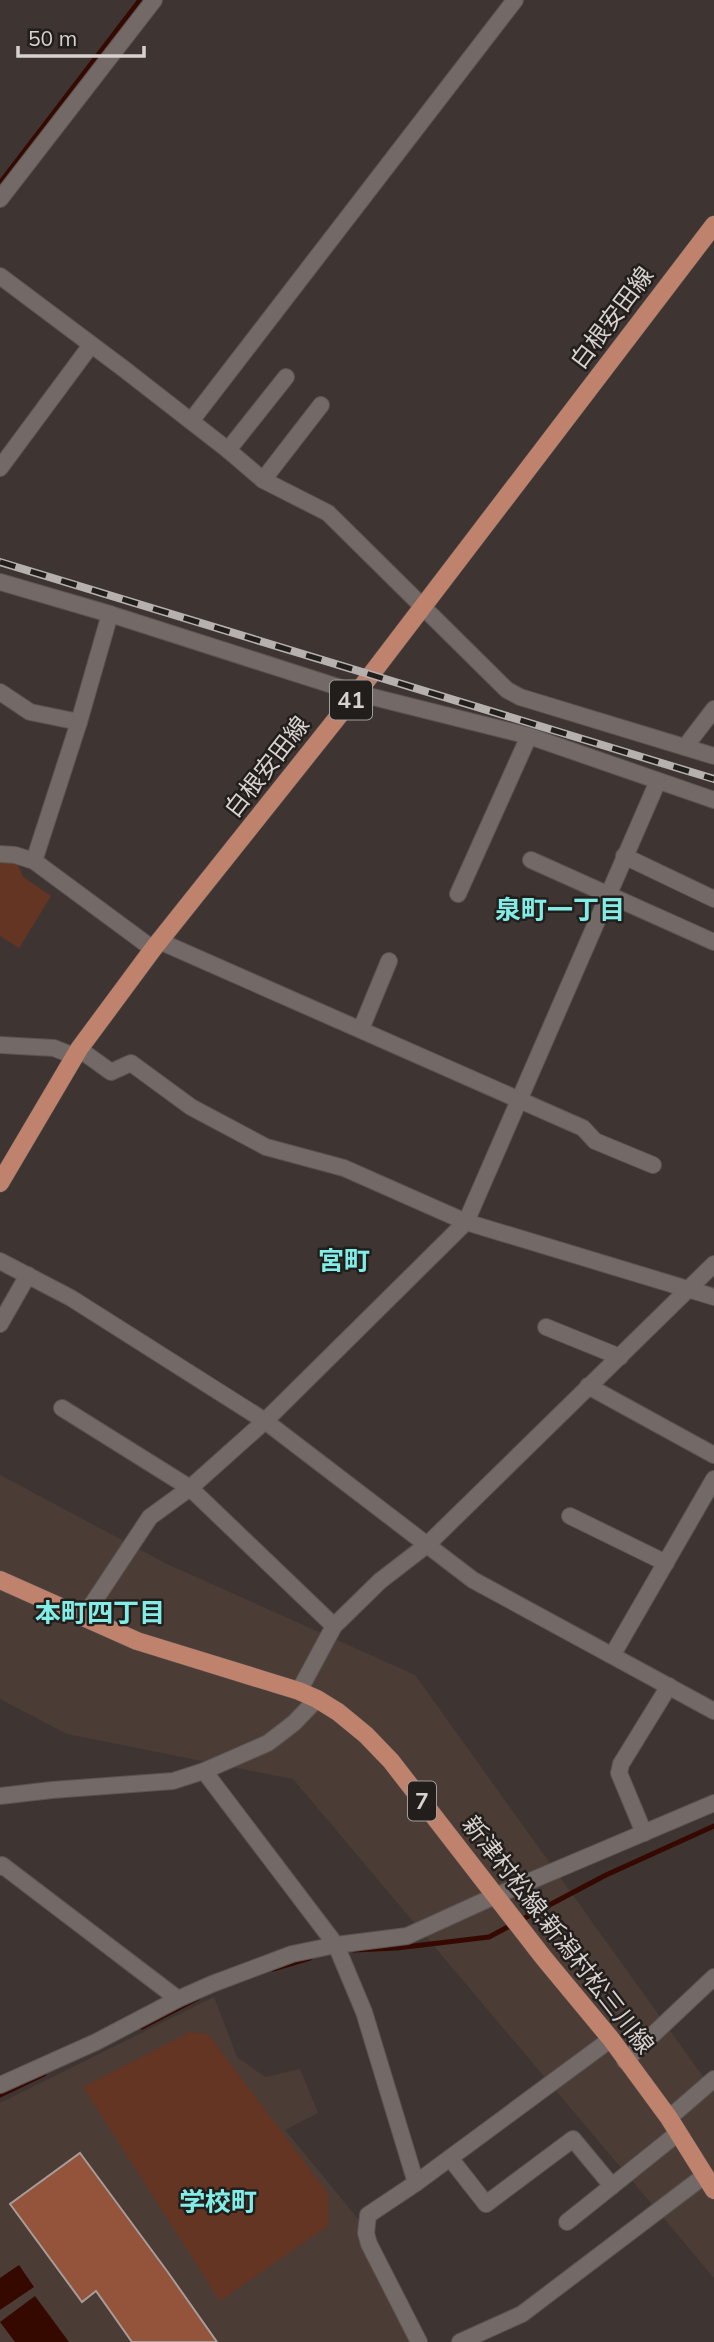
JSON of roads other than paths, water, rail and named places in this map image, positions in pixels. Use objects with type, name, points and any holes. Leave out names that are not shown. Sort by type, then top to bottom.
[{"type":"main road","name":"白根安田線","points":[[0,1183],[77,1053],[156,945],[357,693],[714,225]]},
{"type":"main road","name":"新津村松線;新潟村松三川線","points":[[0,1580],[137,1641],[299,1691],[338,1712],[366,1735],[391,1761],[495,1896],[611,2039],[674,2125],[709,2183]]},
{"type":"street","points":[[0,199],[153,0]]},
{"type":"street","points":[[191,421],[515,0]]},
{"type":"street","points":[[0,276],[191,421],[263,480],[328,513],[507,690],[520,697],[714,755]]},
{"type":"street","points":[[0,468],[91,345]]},
{"type":"street","points":[[228,450],[286,377]]},
{"type":"street","points":[[263,480],[321,405]]},
{"type":"street","points":[[0,582],[110,614],[357,693],[529,736],[714,800]]},
{"type":"street","points":[[34,861],[79,722],[110,614]]},
{"type":"street","points":[[0,692],[30,712],[79,722]]},
{"type":"street","points":[[685,747],[714,709]]},
{"type":"street","points":[[458,894],[529,736]]},
{"type":"street","points":[[83,1618],[150,1517],[190,1489],[265,1421],[466,1222],[658,781]]},
{"type":"street","points":[[0,855],[15,855],[34,861],[156,945],[361,1029],[583,1128],[595,1141],[653,1165]]},
{"type":"street","points":[[624,856],[714,899]]},
{"type":"street","points":[[531,860],[714,942]]},
{"type":"street","points":[[361,1029],[389,961]]},
{"type":"street","points":[[0,1045],[54,1048],[77,1053],[111,1072],[131,1063],[191,1107],[266,1147],[344,1168],[466,1222],[714,1297]]},
{"type":"street","points":[[0,1261],[82,1305],[265,1421],[474,1580],[714,1711]]},
{"type":"street","points":[[299,1691],[334,1626],[380,1581],[428,1544],[714,1264]]},
{"type":"street","points":[[0,1324],[28,1275]]},
{"type":"street","points":[[546,1327],[620,1357]]},
{"type":"street","points":[[588,1386],[714,1455]]},
{"type":"street","points":[[62,1408],[190,1489],[334,1626]]},
{"type":"street","points":[[613,1654],[714,1479]]},
{"type":"street","points":[[570,1516],[666,1563]]},
{"type":"street","points":[[644,1832],[619,1773],[621,1764],[669,1686]]},
{"type":"street","points":[[0,1796],[173,1781],[204,1771],[268,1743],[294,1723],[317,1699]]},
{"type":"street","points":[[204,1771],[336,1945],[364,2012],[416,2183]]},
{"type":"street","points":[[0,2085],[96,2042],[178,1999],[292,1954],[407,1936],[714,1803]]},
{"type":"street","points":[[0,1867],[2,1865],[178,1999]]},
{"type":"street","points":[[625,2061],[714,1977]]},
{"type":"street","points":[[419,2342],[366,2233],[368,2215],[416,2183],[611,2039]]},
{"type":"street","points":[[567,2222],[611,2186],[674,2125],[714,2079]]},
{"type":"street","points":[[450,2158],[486,2204],[573,2139],[611,2186]]},
{"type":"street","points":[[460,2342],[522,2314],[709,2183]]},
{"type":"waterway","points":[[0,183],[140,0]]},
{"type":"waterway","points":[[354,1950],[397,1948],[489,1937],[606,1875],[714,1826]]},
{"type":"waterway","points":[[273,1969],[310,1958]]},
{"type":"waterway","points":[[142,2027],[198,1998]]},
{"type":"waterway","points":[[0,2095],[44,2074]]},
{"type":"railway","points":[[0,562],[714,779]]},
{"type":"district","name":"泉町一丁目","points":[[560,910]]},
{"type":"district","name":"宮町","points":[[344,1261]]},
{"type":"district","name":"本町四丁目","points":[[100,1613]]},
{"type":"district","name":"学校町","points":[[218,2202]]}]
